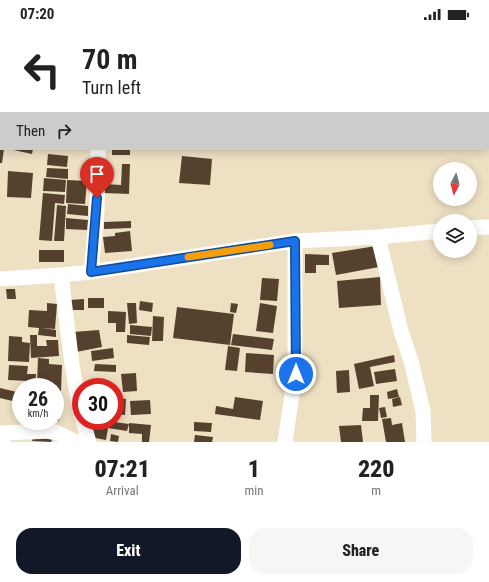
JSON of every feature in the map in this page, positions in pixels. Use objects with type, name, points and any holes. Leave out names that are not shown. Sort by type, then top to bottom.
[{"type":"street","points":[[91,272],[97,211],[98,150]]},
{"type":"street","points":[[477,228],[489,227]]},
{"type":"street","points":[[0,279],[91,272],[295,241],[378,237],[433,232]]},
{"type":"street","points":[[378,237],[401,331],[411,361],[423,410],[424,442]]},
{"type":"street","points":[[285,442],[296,374],[295,241]]},
{"type":"street","points":[[61,275],[74,378]]},
{"type":"street","points":[[86,430],[89,442]]},
{"type":"street","points":[[3,442],[2,432],[37,431],[52,431],[76,442]]},
{"type":"building","points":[[0,150],[4,150],[2,163],[0,163]]},
{"type":"building","points":[[14,150],[33,150],[32,154]]},
{"type":"building","points":[[112,150],[130,150],[130,155],[112,155]]},
{"type":"building","points":[[48,154],[68,156],[67,167],[47,165]]},
{"type":"building","points":[[182,156],[212,159],[210,185],[179,183]]},
{"type":"building","points":[[122,164],[130,164],[129,194],[104,193],[104,184],[121,185]]},
{"type":"building","points":[[47,168],[68,169],[68,179],[46,177]]},
{"type":"building","points":[[8,171],[33,173],[31,198],[7,197]]},
{"type":"building","points":[[44,178],[66,180],[65,192],[43,191]]},
{"type":"building","points":[[67,180],[87,181],[85,204],[66,203]]},
{"type":"building","points":[[43,193],[65,195],[64,204],[55,203],[52,241],[39,240]]},
{"type":"building","points":[[68,204],[88,206],[88,216],[67,214]]},
{"type":"building","points":[[57,205],[66,206],[64,241],[54,241]]},
{"type":"building","points":[[66,218],[88,220],[87,230],[66,229]]},
{"type":"building","points":[[131,221],[131,228],[104,229],[104,222]]},
{"type":"building","points":[[130,231],[132,251],[105,253],[103,237],[115,236],[115,233]]},
{"type":"building","points":[[376,246],[379,267],[336,275],[332,253]]},
{"type":"building","points":[[39,250],[64,250],[64,262],[39,262]]},
{"type":"building","points":[[305,254],[329,255],[329,265],[316,265],[316,273],[305,273]]},
{"type":"building","points":[[380,277],[381,305],[339,308],[337,281]]},
{"type":"building","points":[[262,278],[279,279],[277,301],[260,300]]},
{"type":"building","points":[[6,289],[15,289],[16,299],[7,299]]},
{"type":"building","points":[[88,298],[104,298],[104,308],[88,308]]},
{"type":"building","points":[[84,299],[84,310],[69,310],[69,300]]},
{"type":"building","points":[[140,301],[153,303],[152,312],[139,310]]},
{"type":"building","points":[[47,303],[57,304],[55,329],[42,328],[56,330],[56,337],[38,335],[39,328],[28,327],[29,310],[47,311]]},
{"type":"building","points":[[127,303],[136,303],[137,323],[129,324]]},
{"type":"building","points":[[231,303],[238,304],[236,313],[230,312]]},
{"type":"building","points":[[260,303],[277,306],[273,333],[256,331]]},
{"type":"building","points":[[177,307],[234,314],[230,345],[173,338]]},
{"type":"building","points":[[108,311],[126,312],[125,332],[116,332],[116,323],[108,323]]},
{"type":"building","points":[[153,316],[164,317],[163,341],[152,341]]},
{"type":"building","points":[[130,325],[152,327],[151,336],[130,334]]},
{"type":"building","points":[[99,330],[102,347],[76,352],[73,332]]},
{"type":"building","points":[[233,334],[274,339],[272,350],[231,345]]},
{"type":"building","points":[[30,335],[37,335],[37,346],[47,346],[46,340],[58,340],[59,356],[31,358]]},
{"type":"building","points":[[127,335],[150,337],[149,345],[127,343]]},
{"type":"building","points":[[9,336],[22,337],[22,342],[30,343],[29,362],[8,361]]},
{"type":"building","points":[[228,346],[240,348],[237,371],[225,370]]},
{"type":"building","points":[[113,348],[114,358],[92,361],[91,351]]},
{"type":"building","points":[[246,353],[274,355],[273,374],[245,372]]},
{"type":"building","points":[[394,355],[395,362],[370,367],[374,386],[359,389],[354,364]]},
{"type":"building","points":[[38,358],[49,359],[49,364],[62,365],[62,378],[37,378]]},
{"type":"building","points":[[95,364],[116,365],[116,372],[94,371]]},
{"type":"building","points":[[9,365],[28,366],[27,374],[36,374],[36,378],[12,378],[12,380],[8,380]]},
{"type":"building","points":[[395,369],[397,381],[376,384],[374,372]]},
{"type":"building","points":[[349,370],[350,392],[337,393],[336,371]]},
{"type":"building","points":[[136,373],[137,391],[124,392],[124,378],[121,378],[121,374]]},
{"type":"building","points":[[0,388],[12,391],[12,401],[0,398]]},
{"type":"building","points":[[397,389],[399,397],[388,399],[387,392]]},
{"type":"building","points":[[370,395],[379,395],[378,421],[362,421],[363,408],[370,408]]},
{"type":"building","points":[[235,397],[263,401],[260,420],[215,414],[216,406],[233,409]]},
{"type":"building","points":[[400,397],[402,405],[393,407],[392,399]]},
{"type":"building","points":[[124,399],[126,399],[124,415]]},
{"type":"building","points":[[150,400],[151,414],[131,415],[130,401]]},
{"type":"building","points":[[385,407],[387,417],[381,418],[379,408]]},
{"type":"building","points":[[391,418],[392,425],[402,423],[405,442],[386,442],[382,419]]},
{"type":"building","points":[[194,422],[212,423],[211,432],[194,431]]},
{"type":"building","points":[[124,423],[129,424],[127,431],[121,430],[124,430]]},
{"type":"building","points":[[129,423],[151,425],[149,442],[142,442],[142,434],[129,433]]},
{"type":"building","points":[[361,425],[363,442],[341,442],[339,426]]},
{"type":"building","points":[[91,430],[108,430],[106,440],[90,437]]},
{"type":"building","points":[[111,434],[119,436],[118,442],[110,441]]},
{"type":"building","points":[[34,435],[52,440],[51,442],[32,441]]},
{"type":"building","points":[[195,435],[213,437],[212,442],[194,442]]},
{"type":"slow traffic","points":[[188,257],[270,245]]},
{"type":"route","points":[[97,198],[91,272],[295,241],[296,374]]}]
